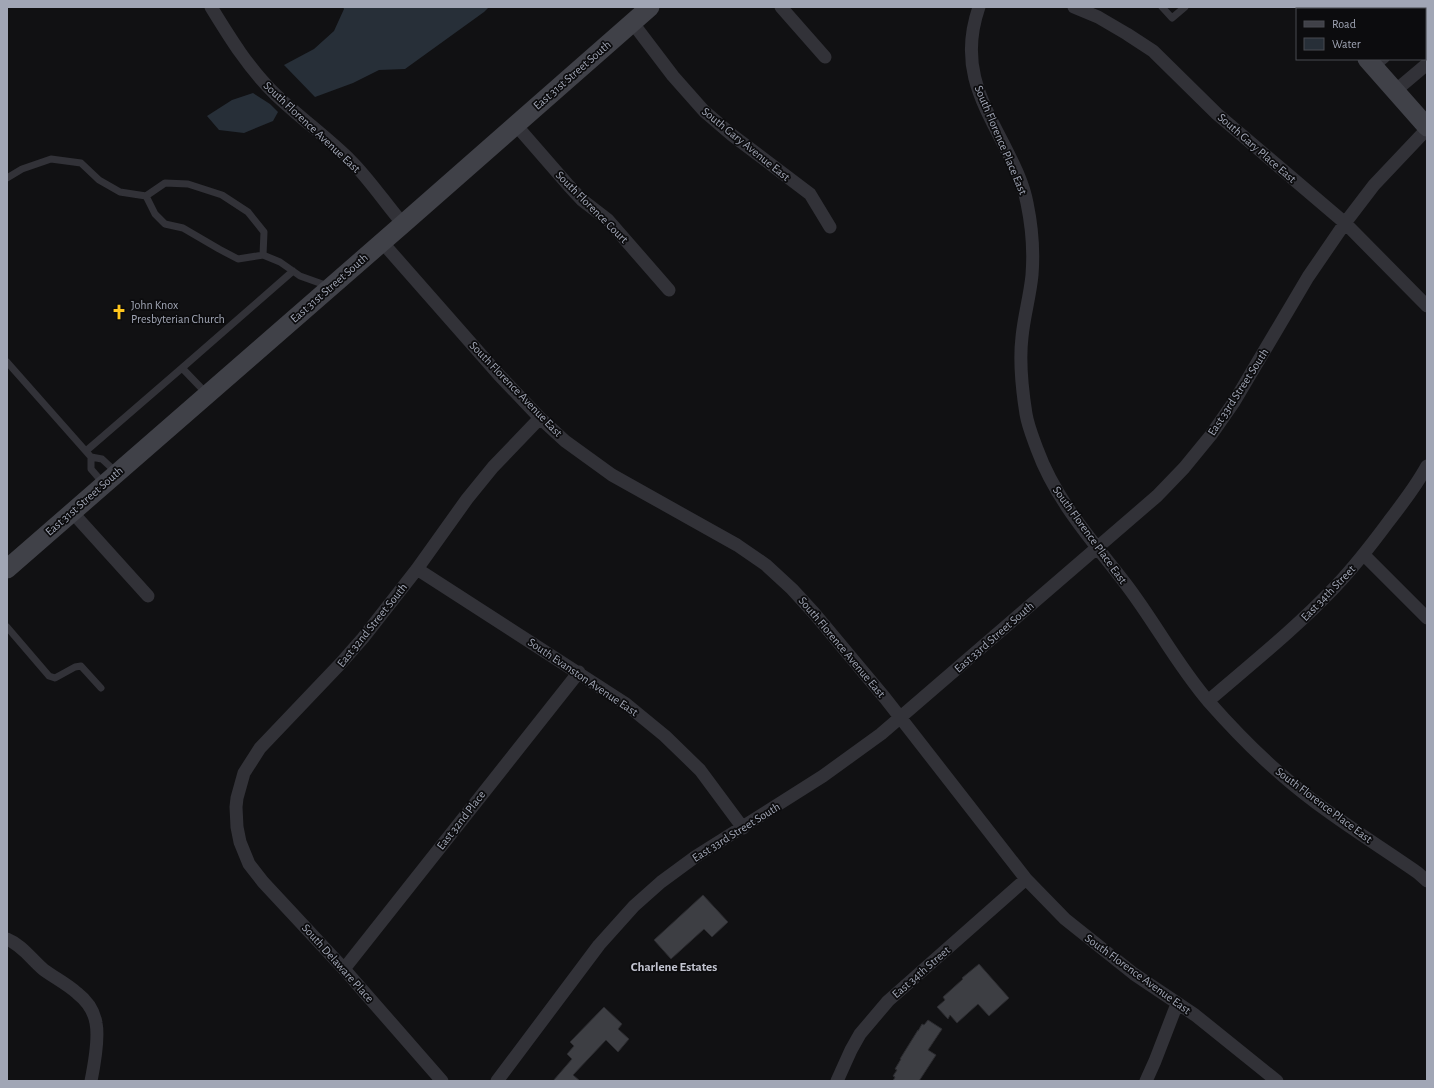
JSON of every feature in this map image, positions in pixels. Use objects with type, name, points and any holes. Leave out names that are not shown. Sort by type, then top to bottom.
[{"type":"main road","name":"East 31st Street South","points":[[7,569],[650,7]]},
{"type":"main road","points":[[1376,62],[1395,91],[1427,128]]},
{"type":"street","name":"South Florence Avenue East","points":[[211,7],[240,52],[256,73],[275,94],[322,133],[352,162],[403,224]]},
{"type":"street","points":[[781,7],[824,57]]},
{"type":"street","name":"South Florence Place East","points":[[979,7],[974,21],[971,49],[977,88],[986,111],[1019,175],[1026,198],[1032,229],[1032,277],[1022,338],[1021,366],[1026,417],[1042,463],[1051,482],[1065,506],[1127,585],[1175,657],[1208,701],[1238,734],[1284,777],[1322,807],[1418,873],[1427,881]]},
{"type":"street","name":"South Gary Place East","points":[[1074,7],[1098,17],[1153,51],[1217,114],[1345,223],[1427,306]]},
{"type":"street","name":"South Gary Avenue East","points":[[632,22],[672,76],[704,111],[732,135],[810,194],[830,227]]},
{"type":"street","points":[[1395,91],[1427,64]]},
{"type":"street","name":"South Florence Court","points":[[515,124],[582,200],[608,220],[669,290]]},
{"type":"street","name":"East 33rd Street South","points":[[497,1081],[599,945],[618,922],[661,882],[695,857],[823,776],[881,734],[1157,496],[1184,468],[1211,435],[1234,402],[1308,277],[1345,223],[1374,185],[1427,128]]},
{"type":"street","name":"South Florence Avenue East","points":[[382,242],[499,375],[540,418],[565,441],[612,475],[706,526],[737,545],[766,565],[792,589],[901,717],[1026,879],[1065,919],[1097,946],[1234,1046],[1277,1081]]},
{"type":"street","name":"East 32nd Street South","points":[[240,842],[236,816],[237,798],[239,785],[251,760],[260,748],[363,638],[417,569],[467,498],[493,467],[540,418]]},
{"type":"street","name":"East 34th Street","points":[[1208,701],[1299,623],[1335,587],[1364,555],[1404,501],[1427,466]]},
{"type":"street","points":[[72,512],[148,596]]},
{"type":"street","points":[[1364,555],[1427,618]]},
{"type":"street","name":"South Evanston Avenue East","points":[[417,569],[579,672],[626,704],[665,736],[700,770],[743,828]]},
{"type":"street","name":"East 32nd Place","points":[[344,969],[579,672]]},
{"type":"street","name":"South Delaware Place","points":[[240,842],[249,864],[263,882],[344,969],[442,1081]]},
{"type":"street","name":"East 34th Street","points":[[837,1081],[860,1034],[888,1001],[1026,879]]},
{"type":"street","points":[[7,939],[21,947],[44,970],[76,992],[86,1001],[92,1010],[96,1023],[96,1035],[91,1081]]},
{"type":"street","points":[[1146,1081],[1177,1004]]},
{"type":"lane","points":[[1162,7],[1172,18],[1185,7]]},
{"type":"lane","points":[[7,178],[22,169],[51,159],[81,163],[99,180],[120,192],[146,196],[164,183],[188,184],[222,195],[248,212],[264,232],[263,255]]},
{"type":"lane","points":[[146,196],[154,214],[165,224],[183,228],[219,250],[238,259],[263,255],[280,262],[300,276],[330,287]]},
{"type":"lane","points":[[86,451],[293,271]]},
{"type":"lane","points":[[7,362],[86,451],[92,457],[102,459],[110,478]]},
{"type":"lane","points":[[182,368],[207,395]]},
{"type":"lane","points":[[92,457],[91,468],[110,478]]},
{"type":"lane","points":[[7,627],[49,676],[55,678],[75,666],[81,666],[101,688]]},
{"type":"water","points":[[343,7],[489,7],[405,69],[379,70],[353,83],[315,97],[284,65],[314,49],[334,31],[344,9]]},
{"type":"water","points":[[253,93],[270,104],[278,112],[273,121],[244,133],[219,130],[207,116],[232,100]]},
{"type":"building","points":[[703,895],[728,922],[712,937],[704,929],[671,959],[654,940]]},
{"type":"building","points":[[979,964],[1009,998],[989,1016],[978,1004],[957,1023],[950,1015],[948,1019],[937,1007],[945,1000],[943,997]]},
{"type":"building","points":[[604,1007],[622,1024],[618,1029],[629,1039],[618,1052],[606,1040],[573,1075],[580,1081],[553,1081],[572,1059],[567,1054],[574,1046],[570,1042]]},
{"type":"building","points":[[928,1020],[942,1029],[928,1050],[936,1055],[919,1081],[893,1081],[895,1077],[893,1076],[897,1070],[895,1069],[900,1059],[922,1024],[924,1025]]},
{"type":"place","name":"John Knox Presbyterian Church","points":[[119,312]]},
{"type":"district","name":"Charlene Estates","points":[[674,967]]}]
